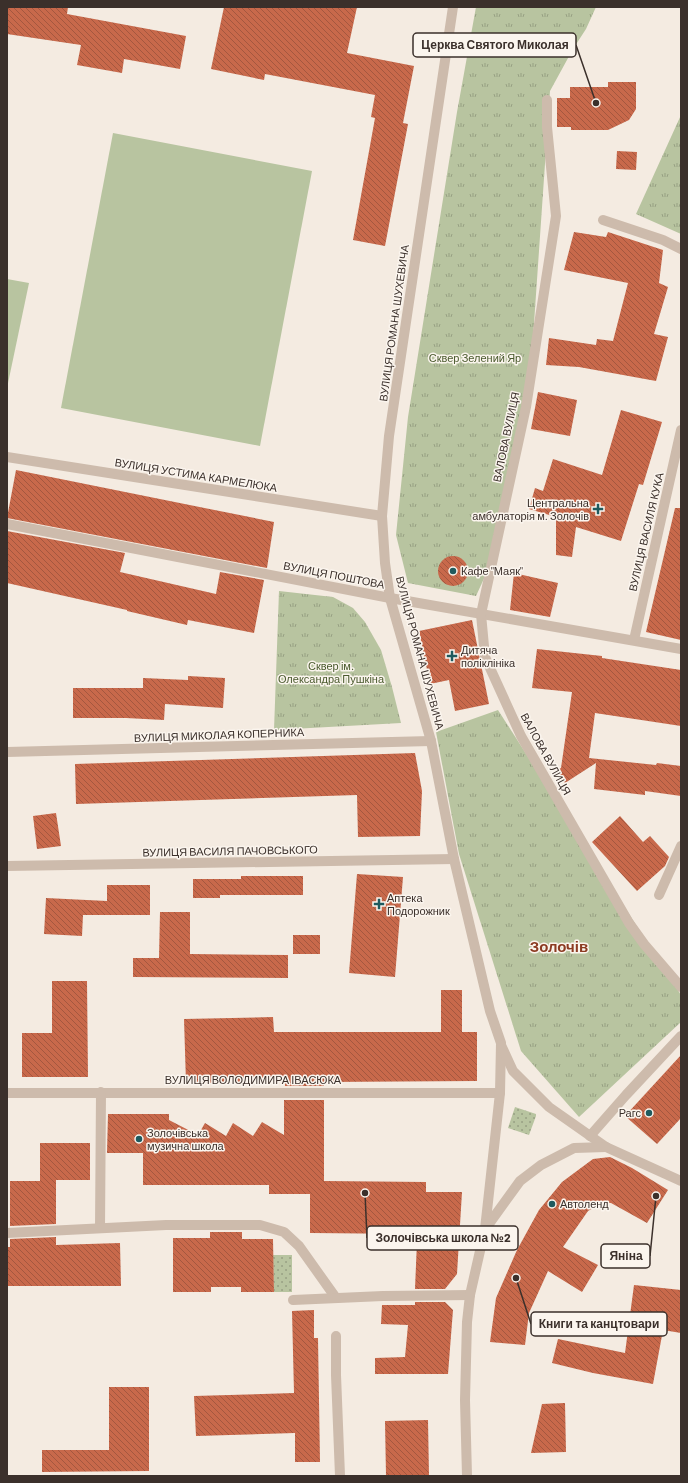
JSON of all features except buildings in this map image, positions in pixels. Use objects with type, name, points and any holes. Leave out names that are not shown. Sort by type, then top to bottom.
[{"type":"street","name":"ВУЛИЦЯ РОМАНА ШУХЕВИЧА","points":[[453,7],[389,436],[382,516],[385,563],[390,598],[431,741],[454,859],[490,1011],[501,1043],[500,1093],[485,1228],[470,1295],[466,1348],[466,1476]]},
{"type":"street","name":"ВАЛОВА ВУЛИЦЯ","points":[[547,100],[546,127],[556,216],[526,407],[481,614],[485,657],[522,736],[629,923],[644,944],[681,987]]},
{"type":"street","points":[[604,220],[663,240],[681,249]]},
{"type":"street","name":"ВУЛИЦЯ ВАСИЛЯ КУКА","points":[[634,640],[681,430]]},
{"type":"street","name":"ВУЛИЦЯ УСТИМА КАРМЕЛЮКА","points":[[7,457],[382,516]]},
{"type":"street","name":"ВУЛИЦЯ ПОШТОВА","points":[[7,524],[390,598],[681,649]]},
{"type":"street","name":"ВУЛИЦЯ МИКОЛАЯ КОПЕРНИКА","points":[[7,752],[431,741]]},
{"type":"street","points":[[658,895],[681,846]]},
{"type":"street","name":"ВУЛИЦЯ ВАСИЛЯ ПАЧОВСЬКОГО","points":[[7,866],[454,859]]},
{"type":"street","points":[[590,1136],[681,1036]]},
{"type":"street","points":[[501,1043],[513,1071],[549,1107],[606,1147],[681,1181]]},
{"type":"street","points":[[100,1228],[101,1092]]},
{"type":"street","name":"ВУЛИЦЯ ВОЛОДИМИРА ІВАСЮКА","points":[[7,1093],[500,1093]]},
{"type":"street","points":[[485,1228],[520,1181],[541,1166],[574,1148],[606,1147]]},
{"type":"street","points":[[7,1233],[166,1225],[260,1225],[284,1232],[299,1246],[336,1298]]},
{"type":"street","points":[[293,1300],[470,1295]]},
{"type":"street","points":[[336,1336],[340,1476]]},
{"type":"green space","name":"Сквер Зелений Яр","points":[[476,7],[596,7],[586,29],[550,91],[531,367],[487,572],[476,596],[408,583],[396,535],[408,417],[457,112]]},
{"type":"green space","points":[[681,115],[681,234],[636,214]]},
{"type":"green space","points":[[113,133],[312,171],[260,446],[61,408]]},
{"type":"green space","points":[[7,279],[29,283],[7,388]]},
{"type":"green space","name":"Сквер ім. Олександра Пушкіна","points":[[279,591],[333,597],[353,608],[365,622],[381,650],[401,723],[274,730]]},
{"type":"green space","points":[[498,710],[681,995],[681,1022],[579,1117],[521,1051],[459,854],[436,732]]},
{"type":"green space","points":[[515,1107],[536,1114],[529,1135],[508,1128]]},
{"type":"green space","points":[[273,1255],[292,1255],[292,1292],[274,1292]]},
{"type":"place","name":"Церква Святого Миколая","points":[[596,103]]},
{"type":"place","name":"Центральна амбулаторія м. Золочів","points":[[598,509]]},
{"type":"place","name":"Кафе \"Маяк\"","points":[[453,571]]},
{"type":"place","name":"Дитяча поліклініка","points":[[452,656]]},
{"type":"place","name":"Аптека Подорожник","points":[[379,904]]},
{"type":"place","name":"Рагс","points":[[649,1113]]},
{"type":"place","name":"Золочівська музична школа","points":[[139,1139]]},
{"type":"place","name":"Золочівська школа №2","points":[[365,1193]]},
{"type":"place","name":"Яніна","points":[[656,1196]]},
{"type":"place","name":"Автоленд","points":[[552,1204]]},
{"type":"place","name":"Книги та канцтовари","points":[[516,1278]]},
{"type":"district","name":"Золочів","points":[[559,947]]}]
